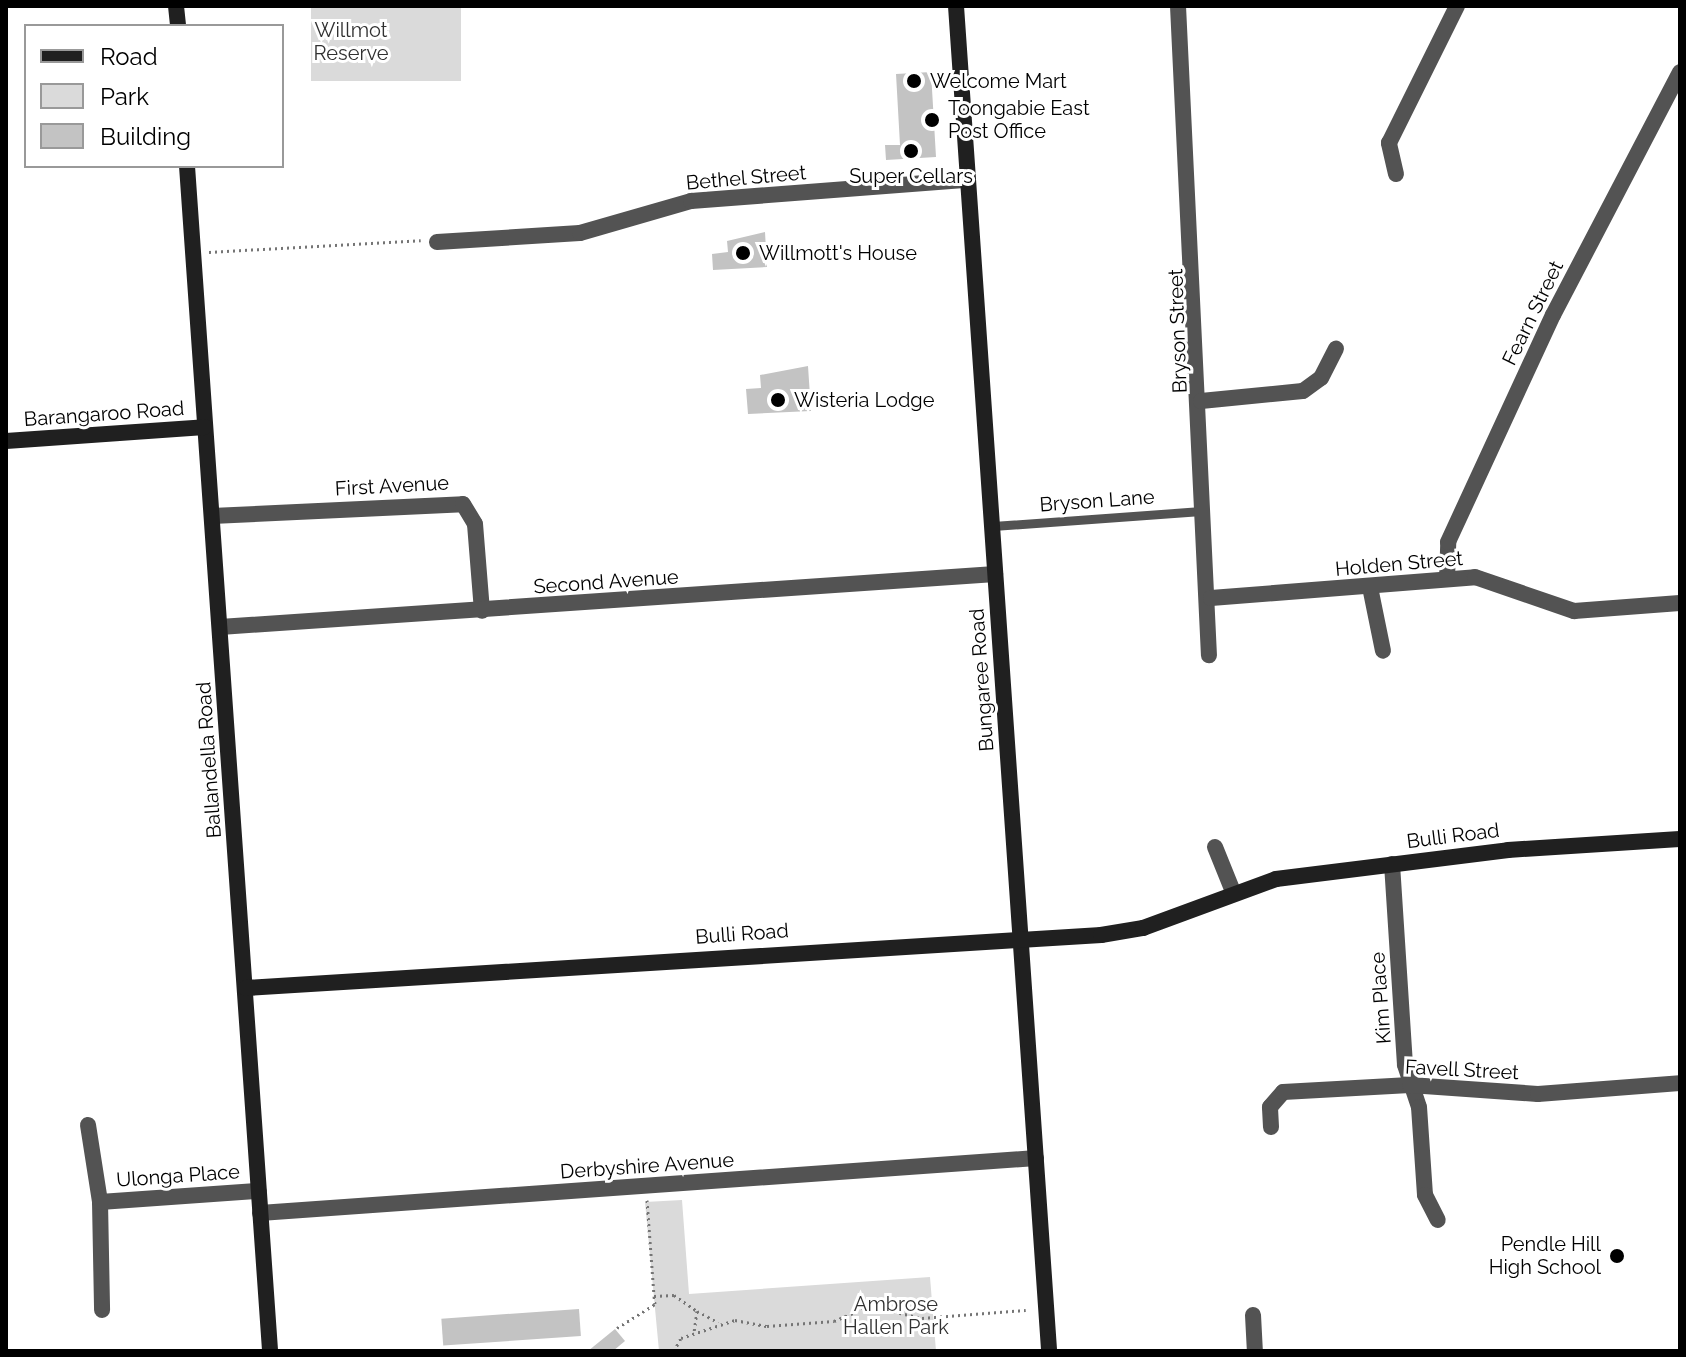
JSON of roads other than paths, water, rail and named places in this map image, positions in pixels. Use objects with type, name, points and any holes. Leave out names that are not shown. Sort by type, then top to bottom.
[{"type":"street","name":"Bungaree Road","points":[[956,6],[1049,1351]]},
{"type":"street","name":"Bryson Street","points":[[1178,6],[1211,598],[1209,655]]},
{"type":"street","points":[[1396,174],[1389,143],[1457,6]]},
{"type":"street","name":"Fearn Street","points":[[1447,579],[1448,542],[1553,315],[1680,72]]},
{"type":"street","name":"Ballandella Road","points":[[187,168],[270,1351]]},
{"type":"street","name":"Bethel Street","points":[[437,242],[580,233],[691,201],[967,180]]},
{"type":"street","points":[[1201,401],[1303,391],[1321,378],[1336,349]]},
{"type":"street","name":"Barangaroo Road","points":[[6,441],[205,427]]},
{"type":"street","name":"First Avenue","points":[[212,516],[463,504],[475,524],[482,611]]},
{"type":"street","name":"Second Avenue","points":[[220,627],[995,574]]},
{"type":"street","name":"Holden Street","points":[[1211,598],[1447,579],[1491,580],[1574,611],[1680,603]]},
{"type":"street","points":[[1370,587],[1383,651]]},
{"type":"street","name":"Bulli Road","points":[[246,988],[1143,928],[1232,889],[1392,864],[1680,839]]},
{"type":"street","points":[[1215,847],[1232,889]]},
{"type":"street","name":"Kim Place","points":[[1392,864],[1410,1085],[1419,1107],[1425,1195],[1438,1220]]},
{"type":"street","name":"Favell Street","points":[[1271,1127],[1270,1107],[1283,1092],[1410,1085],[1538,1094],[1680,1083]]},
{"type":"street","name":"Ulonga Place","points":[[88,1125],[100,1202],[102,1310]]},
{"type":"street","name":"Derbyshire Avenue","points":[[260,1213],[1036,1158]]},
{"type":"street","name":"Ulonga Place","points":[[100,1202],[259,1191]]},
{"type":"street","points":[[1253,1315],[1255,1351]]},
{"type":"lane","name":"Bryson Lane","points":[[993,526],[1204,511]]},
{"type":"place","name":"Welcome Mart","points":[[914,81]]},
{"type":"place","name":"Toongabie East Post Office","points":[[932,120]]},
{"type":"place","name":"Super Cellars","points":[[911,151]]},
{"type":"place","name":"Willmott's House","points":[[743,253]]},
{"type":"place","name":"Wisteria Lodge","points":[[778,400]]},
{"type":"place","name":"Pendle Hill High School","points":[[1617,1256]]},
{"type":"park label","name":"Willmot Reserve","points":[[351,42]]},
{"type":"park label","name":"Ambrose Hallen Park","points":[[896,1316]]}]
